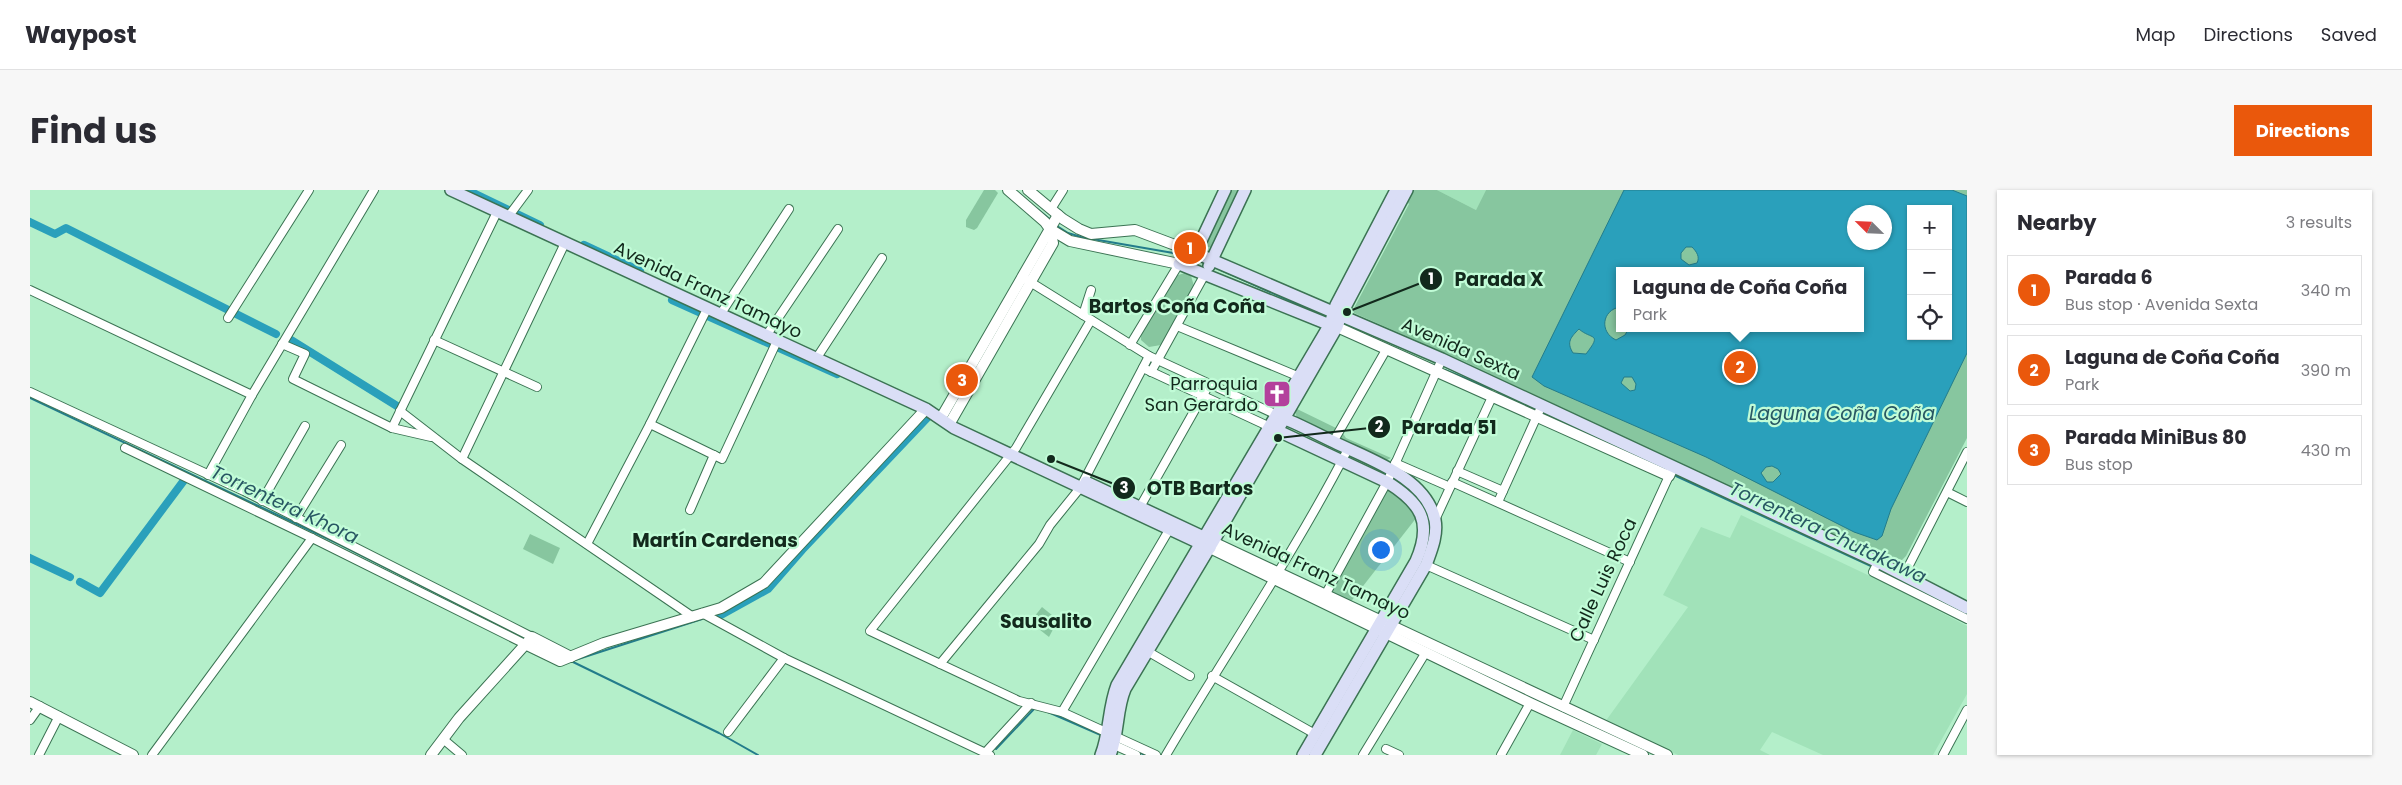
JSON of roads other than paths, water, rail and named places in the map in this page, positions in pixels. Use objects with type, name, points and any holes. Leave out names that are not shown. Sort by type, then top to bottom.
[{"type":"main road","name":"Avenida Franz Tamayo","points":[[451,190],[926,409],[946,420],[956,422],[1169,530],[1207,543]]},
{"type":"main road","points":[[1184,258],[1201,241],[1225,190]]},
{"type":"main road","points":[[1209,267],[1245,190]]},
{"type":"main road","points":[[1335,321],[1396,190]]},
{"type":"main road","points":[[1101,755],[1110,742],[1122,697],[1207,543],[1303,379],[1407,190]]},
{"type":"main road","name":"Avenida Sexta","points":[[1184,258],[1209,267],[1539,410],[1671,472],[1877,565],[1904,575],[1967,608]]},
{"type":"main road","name":"Avenida Sexta","points":[[1184,258],[1209,267]]},
{"type":"main road","points":[[1280,416],[1348,449],[1394,467],[1427,501],[1435,520],[1435,534],[1426,565],[1315,734],[1304,755]]},
{"type":"main road","points":[[1273,429],[1387,482],[1405,494],[1421,514],[1426,532],[1416,560],[1384,627],[1315,755]]},
{"type":"main road","name":"Avenida Franz Tamayo","points":[[1081,484],[1140,507],[1207,543]]},
{"type":"main road","points":[[1110,742],[1110,707],[1117,685],[1207,543]]},
{"type":"street","points":[[228,318],[309,190]]},
{"type":"street","points":[[208,475],[252,395],[374,190]]},
{"type":"street","points":[[508,217],[528,190]]},
{"type":"street","name":"Avenida Sexta","points":[[1008,190],[1045,222],[1053,220],[1071,225],[1091,234],[1135,230],[1184,258]]},
{"type":"street","name":"Avenida Sexta","points":[[1028,190],[1070,241],[1184,258]]},
{"type":"street","points":[[946,420],[1025,279],[1053,220],[1063,190]]},
{"type":"street","points":[[720,314],[789,209]]},
{"type":"street","points":[[392,428],[497,212]]},
{"type":"street","points":[[650,424],[722,459],[771,338],[838,229]]},
{"type":"street","points":[[462,459],[564,243]]},
{"type":"street","points":[[816,359],[882,258]]},
{"type":"street","points":[[1130,346],[1184,258]]},
{"type":"street","points":[[1151,372],[1209,267]]},
{"type":"street","points":[[1025,279],[1130,346],[1280,416]]},
{"type":"street","points":[[30,290],[252,395]]},
{"type":"street","points":[[1083,315],[1091,290]]},
{"type":"street","points":[[586,544],[650,424],[707,309]]},
{"type":"street","points":[[1091,320],[1013,451],[870,631],[1019,701],[1062,712],[1110,742],[1136,755]]},
{"type":"street","name":"Avenida Sexta","points":[[1335,321],[1386,350],[1438,366],[1492,396],[1539,410]]},
{"type":"street","points":[[1177,326],[1303,379]]},
{"type":"street","points":[[434,340],[537,387]]},
{"type":"street","points":[[282,344],[305,354],[293,379],[392,428],[435,438]]},
{"type":"street","points":[[1333,442],[1386,350]]},
{"type":"street","points":[[940,664],[1040,544],[1050,525],[1081,484],[1149,356]]},
{"type":"street","points":[[1323,599],[1387,482],[1438,366]]},
{"type":"street","points":[[1143,368],[1273,429]]},
{"type":"street","points":[[1140,507],[1210,383]]},
{"type":"street","points":[[30,392],[296,518],[529,641],[560,661],[604,643],[721,608],[764,584],[926,409]]},
{"type":"street","points":[[1435,520],[1492,396]]},
{"type":"street","points":[[1498,502],[1539,410]]},
{"type":"street","points":[[400,412],[462,459],[586,544],[697,615],[987,754],[1031,703]]},
{"type":"street","points":[[262,501],[304,426]]},
{"type":"street","points":[[296,518],[341,445]]},
{"type":"street","points":[[125,448],[529,641]]},
{"type":"street","points":[[1166,755],[1212,676],[1275,576],[1348,449]]},
{"type":"street","points":[[1904,575],[1967,452]]},
{"type":"street","points":[[690,510],[714,456]]},
{"type":"street","points":[[1394,467],[1498,502],[1630,562]]},
{"type":"street","points":[[1457,471],[1503,491]]},
{"type":"street","name":"Calle Luis Roca","points":[[1563,707],[1671,472]]},
{"type":"street","points":[[1947,492],[1967,502]]},
{"type":"street","points":[[1062,712],[1169,530]]},
{"type":"street","points":[[152,755],[312,538]]},
{"type":"street","name":"Avenida Franz Tamayo","points":[[1207,543],[1323,599],[1563,707],[1645,750]]},
{"type":"street","points":[[1426,565],[1594,640]]},
{"type":"street","name":"Avenida Sexta","points":[[1877,565],[1873,572],[1967,619]]},
{"type":"street","name":"Avenida Franz Tamayo","points":[[1384,627],[1426,652],[1530,703],[1645,750],[1667,755]]},
{"type":"street","points":[[431,755],[529,641]]},
{"type":"street","points":[[1147,651],[1190,676]]},
{"type":"street","points":[[1363,755],[1426,652]]},
{"type":"street","points":[[728,732],[784,658]]},
{"type":"street","points":[[1212,676],[1315,734]]},
{"type":"street","points":[[1501,755],[1530,703]]},
{"type":"street","points":[[30,720],[35,704],[133,755]]},
{"type":"street","points":[[1942,755],[1967,710]]},
{"type":"street","points":[[39,755],[59,716]]},
{"type":"street","points":[[443,739],[462,755]]},
{"type":"street","points":[[1110,742],[1156,755]]},
{"type":"street","points":[[1386,749],[1398,755]]},
{"type":"water","name":"Laguna Coña Coña","points":[[1624,190],[1952,190],[1967,196],[1967,353],[1891,509],[1882,536],[1877,540],[1854,532],[1706,457],[1544,386],[1532,377]],"holes":[[[1686,247],[1692,247],[1697,253],[1697,263],[1689,265],[1681,259],[1681,253]],[[1579,329],[1593,337],[1594,342],[1586,354],[1573,353],[1570,340]],[[1624,377],[1632,377],[1636,384],[1635,390],[1630,391],[1621,383]],[[1772,466],[1778,469],[1781,474],[1773,482],[1767,482],[1761,473],[1766,467]]]},
{"type":"waterway","points":[[467,190],[540,225]]},
{"type":"waterway","name":"Torrentera Chutakawa","points":[[1036,208],[1052,221]]},
{"type":"waterway","points":[[30,222],[55,234],[66,228],[276,334]]},
{"type":"waterway","name":"Torrentera Chutakawa","points":[[1057,226],[1068,233],[1081,237],[1179,254]]},
{"type":"waterway","points":[[584,245],[640,271]]},
{"type":"waterway","name":"Torrentera Chutakawa","points":[[1221,270],[1328,318]]},
{"type":"waterway","points":[[672,300],[837,374]]},
{"type":"waterway","points":[[291,340],[397,406]]},
{"type":"waterway","name":"Torrentera Chutakawa","points":[[1445,370],[1491,389]]},
{"type":"waterway","name":"Torrentera Chutakawa","points":[[1498,392],[1533,408]]},
{"type":"waterway","name":"Torrentera Khora","points":[[30,398],[341,545],[525,638]]},
{"type":"waterway","points":[[721,615],[768,589],[802,550],[929,416],[923,413]]},
{"type":"waterway","name":"Torrentera Chutakawa","points":[[1543,413],[1579,430]]},
{"type":"waterway","name":"Torrentera Chutakawa","points":[[1676,476],[1873,567]]},
{"type":"waterway","points":[[80,582],[100,593],[185,479]]},
{"type":"waterway","points":[[30,558],[70,577]]},
{"type":"waterway","name":"Torrentera Chutakawa","points":[[1877,569],[1942,602]]},
{"type":"waterway","name":"Torrentera Khora","points":[[572,661],[702,619]]},
{"type":"waterway","points":[[571,661],[719,733],[758,755]]},
{"type":"waterway","points":[[1551,707],[1635,745]]},
{"type":"waterway","points":[[996,749],[1034,709]]},
{"type":"waterway","points":[[1048,712],[1103,736]]},
{"type":"waterway","points":[[1119,743],[1145,755]]},
{"type":"place","name":"Parada 6","points":[[1190,248]]},
{"type":"place","name":"Parada X","points":[[1347,312]]},
{"type":"place","name":"Laguna de Coña Coña","points":[[1740,367]]},
{"type":"place","name":"Parada MiniBus 80","points":[[962,380]]},
{"type":"place","name":"Parroquia San Gerardo","points":[[1277,394]]},
{"type":"place","name":"Parada 51","points":[[1278,438]]},
{"type":"place","name":"OTB Bartos","points":[[1051,459]]},
{"type":"district","name":"Bartos Coña Coña","points":[[1177,306]]},
{"type":"district","name":"Martín Cardenas","points":[[715,540]]},
{"type":"district","name":"Sausalito","points":[[1046,621]]}]
